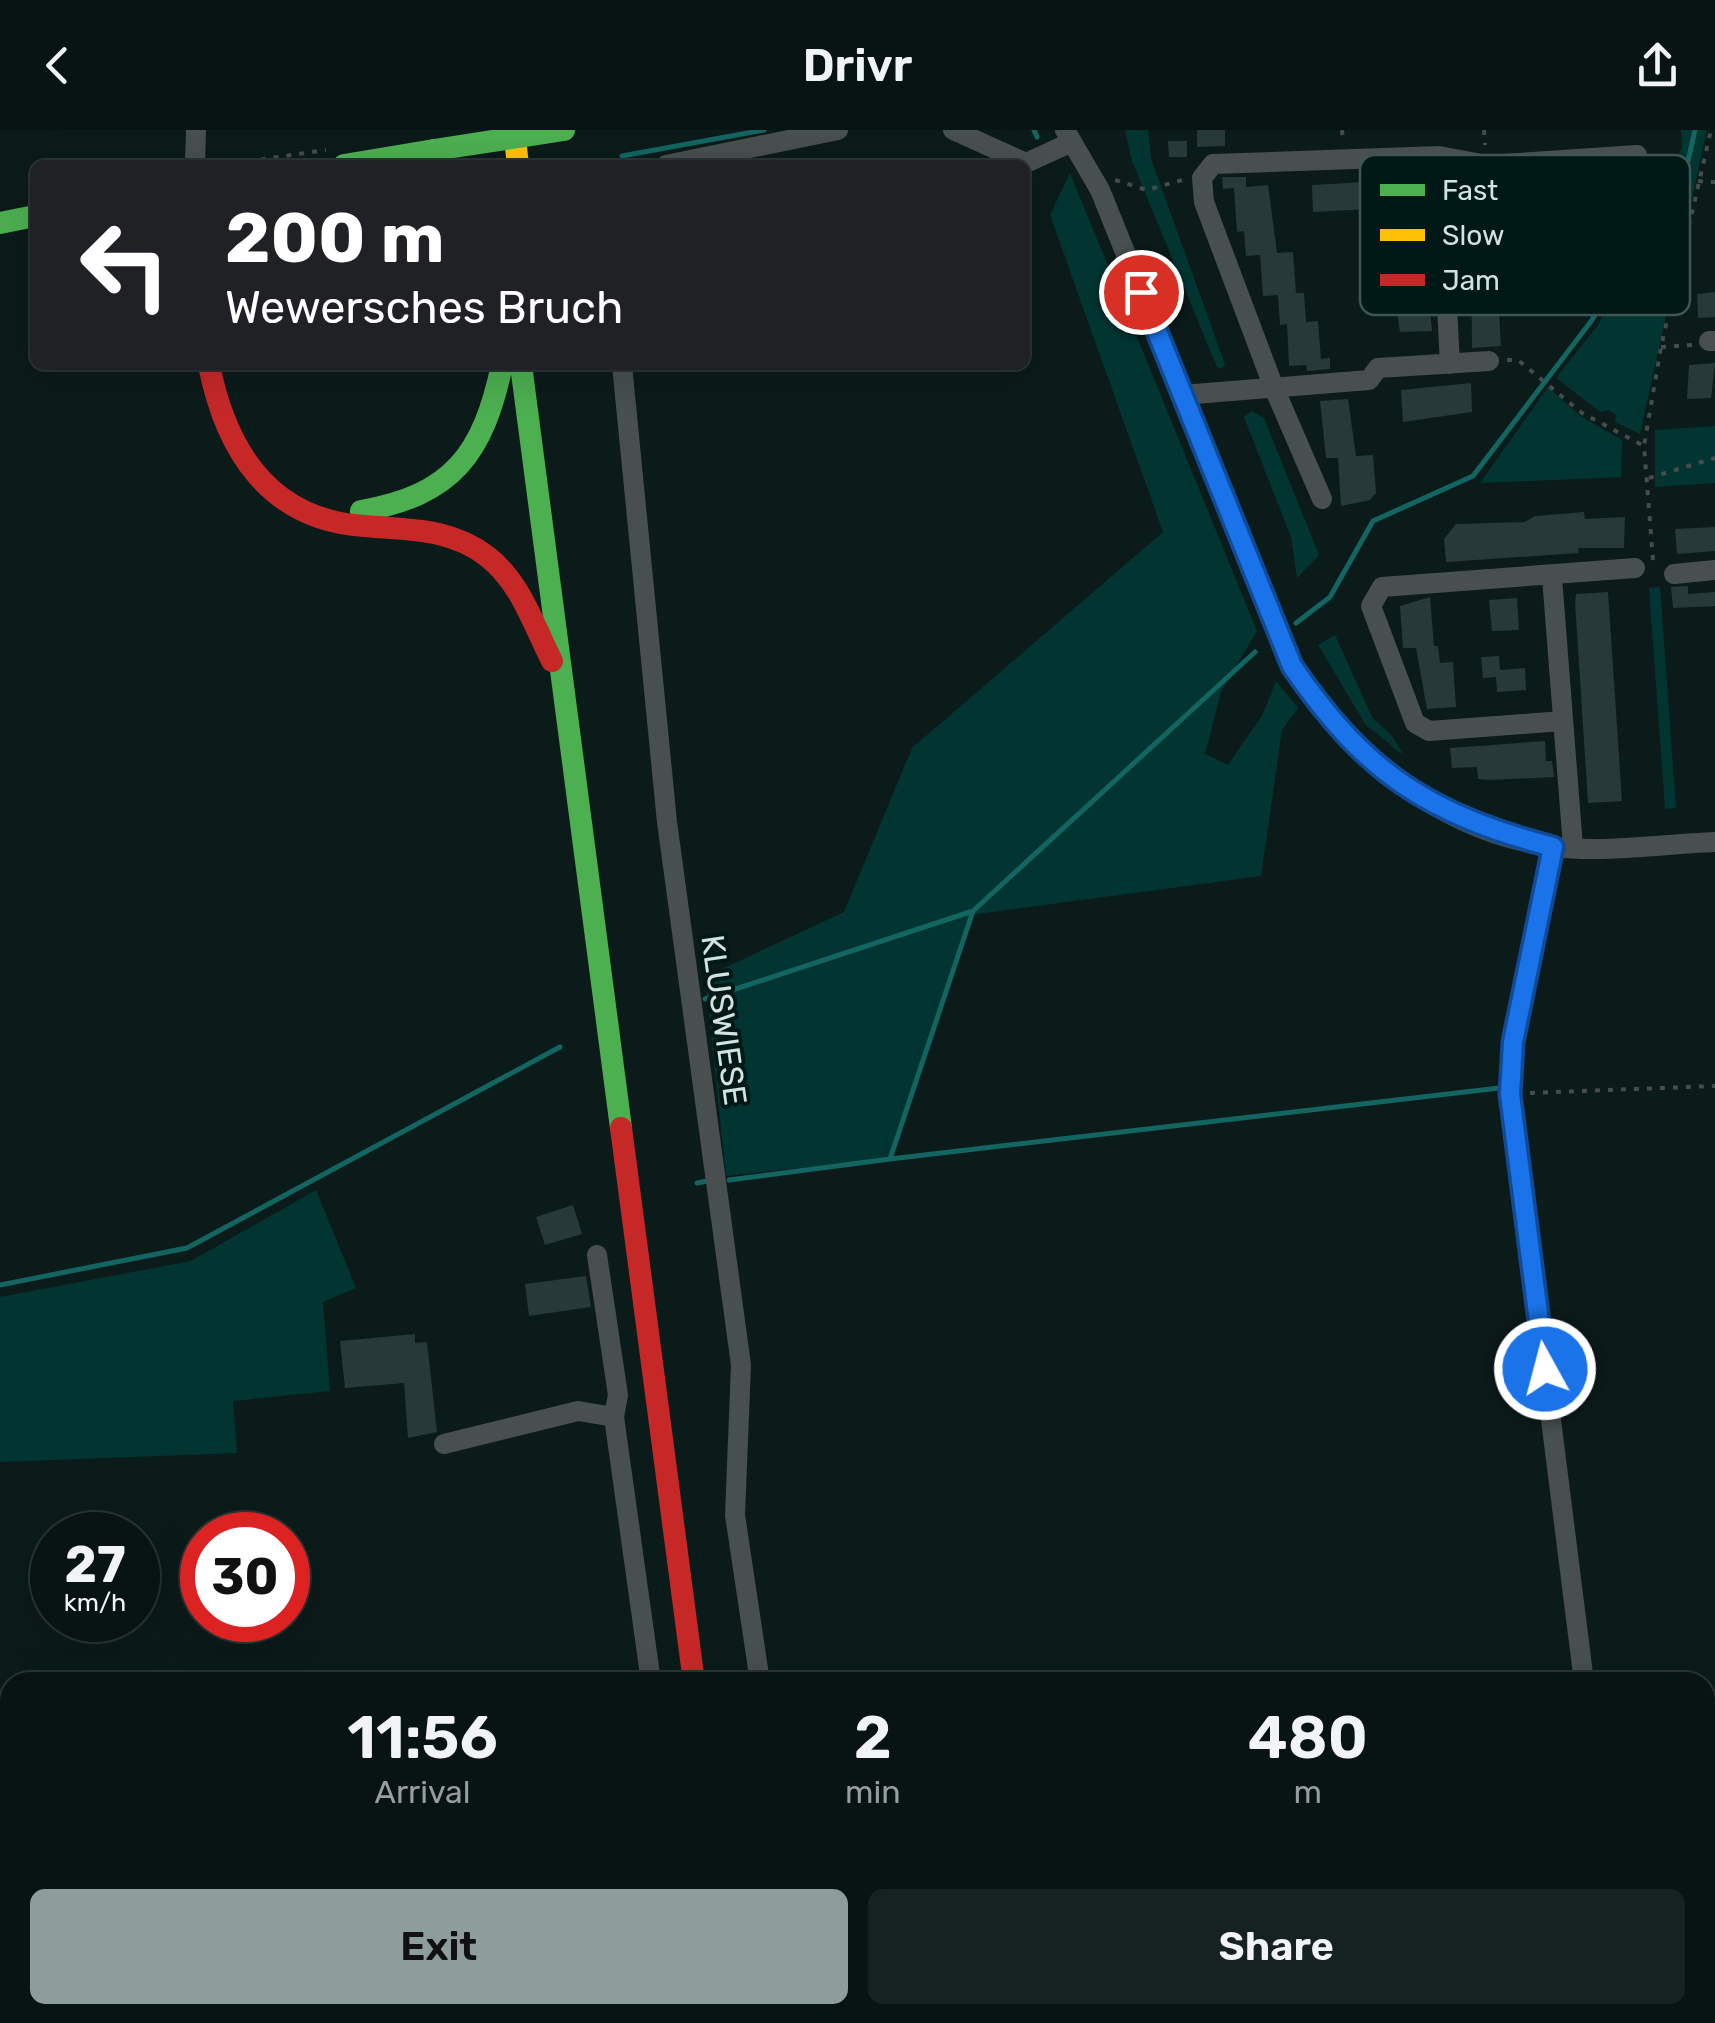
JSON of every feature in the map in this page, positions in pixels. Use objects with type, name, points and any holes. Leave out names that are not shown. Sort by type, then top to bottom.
[{"type":"main road","points":[[490,130],[493,160]]},
{"type":"main road","points":[[514,130],[517,160]]},
{"type":"main road","points":[[374,160],[564,130]]},
{"type":"main road","points":[[0,222],[30,217]]},
{"type":"main road","points":[[210,370],[215,403],[230,443],[249,472],[272,493],[307,516],[348,525],[422,526],[490,558],[517,590],[564,684]]},
{"type":"main road","points":[[227,370],[231,400],[246,448],[262,469],[318,506],[355,511],[395,507],[450,477],[487,432],[501,370]]},
{"type":"main road","points":[[522,370],[693,1672]]},
{"type":"main road","points":[[545,370],[596,756]]},
{"type":"main road","points":[[663,1265],[715,1672]]},
{"type":"street","points":[[194,160],[196,130]]},
{"type":"street","points":[[691,160],[838,130]]},
{"type":"street","points":[[953,130],[1019,160]]},
{"type":"street","points":[[1030,160],[1068,136],[1096,182],[1292,666],[1329,721],[1372,764],[1413,794],[1471,822],[1563,847],[1715,842]]},
{"type":"street","points":[[1322,498],[1274,388],[1204,202],[1202,178],[1214,164],[1360,159]]},
{"type":"street","points":[[1448,315],[1450,364]]},
{"type":"street","points":[[1182,395],[1369,380],[1378,368],[1488,361]]},
{"type":"street","name":"KLUSWIESE","points":[[622,370],[666,822],[740,1365],[736,1515],[759,1672]]},
{"type":"street","points":[[1563,721],[1428,730],[1416,722],[1370,606],[1382,587],[1715,570]]},
{"type":"street","points":[[1552,577],[1563,721],[1563,847],[1513,1042],[1510,1094],[1583,1672]]},
{"type":"street","points":[[598,1255],[618,1395],[614,1418],[650,1672]]},
{"type":"street","points":[[444,1444],[578,1411],[614,1418]]},
{"type":"path","points":[[1690,223],[1711,130]]},
{"type":"path","points":[[1096,182],[1107,178],[1147,190],[1202,178]]},
{"type":"path","points":[[1690,181],[1715,182]]},
{"type":"path","points":[[1654,571],[1644,446],[1669,315]]},
{"type":"path","points":[[1662,347],[1712,341]]},
{"type":"path","points":[[1488,361],[1518,360],[1550,382],[1582,413],[1644,446]]},
{"type":"path","points":[[1649,478],[1715,458]]},
{"type":"path","points":[[1510,1094],[1715,1086]]},
{"type":"shaded area","points":[[1125,130],[1148,130],[1151,159],[1225,364],[1222,369],[1217,367],[1132,161]]},
{"type":"shaded area","points":[[1681,130],[1707,130],[1690,207],[1690,155],[1678,155],[1682,148]]},
{"type":"shaded area","points":[[1070,173],[1257,631],[1221,692],[1205,754],[1228,765],[1263,714],[1276,681],[1298,708],[1282,730],[1261,876],[969,915],[889,1158],[726,1176],[705,977],[844,912],[912,748],[1163,532],[1050,215]]},
{"type":"shaded area","points":[[1603,315],[1666,315],[1640,434],[1615,422],[1616,415],[1609,410],[1600,412],[1556,378]]},
{"type":"shaded area","points":[[1548,387],[1580,416],[1622,440],[1621,477],[1480,483]]},
{"type":"shaded area","points":[[1252,411],[1264,418],[1319,555],[1297,578],[1291,537],[1244,417]]},
{"type":"shaded area","points":[[1715,426],[1715,483],[1655,487],[1655,430]]},
{"type":"shaded area","points":[[1660,587],[1676,808],[1665,809],[1649,588]]},
{"type":"shaded area","points":[[1335,635],[1372,717],[1392,736],[1404,756],[1365,724],[1318,645]]},
{"type":"shaded area","points":[[316,1190],[356,1288],[323,1302],[330,1391],[233,1401],[237,1453],[0,1462],[0,1297],[191,1261]]},
{"type":"building","points":[[1197,130],[1225,130],[1225,146],[1197,147]]},
{"type":"building","points":[[1168,141],[1187,141],[1187,157],[1169,157]]},
{"type":"building","points":[[1222,177],[1246,177],[1246,187],[1268,185],[1277,253],[1293,252],[1296,293],[1304,293],[1306,322],[1318,321],[1321,359],[1330,358],[1330,369],[1307,371],[1306,365],[1289,366],[1287,324],[1280,325],[1278,295],[1263,296],[1260,255],[1246,256],[1244,231],[1237,232],[1234,188],[1223,189]]},
{"type":"building","points":[[1360,182],[1360,209],[1313,212],[1312,185]]},
{"type":"building","points":[[1715,292],[1715,317],[1698,318],[1697,294]]},
{"type":"building","points":[[1397,315],[1431,315],[1432,331],[1400,332]]},
{"type":"building","points":[[1472,315],[1499,315],[1501,346],[1472,348]]},
{"type":"building","points":[[1715,363],[1711,398],[1687,399],[1689,365]]},
{"type":"building","points":[[1471,383],[1472,412],[1403,422],[1401,390]]},
{"type":"building","points":[[1348,399],[1356,456],[1373,455],[1376,493],[1370,500],[1341,506],[1338,458],[1326,458],[1320,401]]},
{"type":"building","points":[[1584,512],[1585,519],[1625,517],[1624,548],[1578,548],[1579,553],[1446,562],[1444,539],[1456,524],[1525,522],[1535,516]]},
{"type":"building","points":[[1715,527],[1715,551],[1677,554],[1675,529]]},
{"type":"building","points":[[1688,586],[1688,594],[1715,592],[1715,606],[1673,608],[1671,587]]},
{"type":"building","points":[[1608,592],[1622,801],[1588,803],[1575,602],[1576,594]]},
{"type":"building","points":[[1430,597],[1434,646],[1438,646],[1440,663],[1453,662],[1456,707],[1427,709],[1416,648],[1403,648],[1400,606]]},
{"type":"building","points":[[1517,598],[1519,630],[1492,631],[1489,600]]},
{"type":"building","points":[[1499,656],[1500,670],[1525,668],[1526,690],[1497,692],[1496,677],[1483,678],[1481,657]]},
{"type":"building","points":[[1545,741],[1546,761],[1552,761],[1554,777],[1478,779],[1477,767],[1452,768],[1450,748]]},
{"type":"building","points":[[573,1205],[582,1234],[545,1245],[536,1217]]},
{"type":"building","points":[[586,1276],[591,1307],[529,1316],[525,1284]]},
{"type":"building","points":[[415,1334],[415,1343],[427,1342],[437,1432],[408,1438],[404,1383],[345,1388],[340,1341]]},
{"type":"waterway","points":[[622,156],[764,130]]},
{"type":"waterway","points":[[1034,130],[1037,137]]},
{"type":"waterway","points":[[1689,155],[1695,130]]},
{"type":"waterway","points":[[1296,623],[1330,597],[1373,521],[1473,476],[1595,315]]},
{"type":"waterway","points":[[705,999],[973,911],[1255,652]]},
{"type":"waterway","points":[[729,1180],[890,1159],[973,911]]},
{"type":"waterway","points":[[0,1285],[187,1248],[560,1047]]},
{"type":"waterway","points":[[890,1159],[1499,1088]]},
{"type":"waterway","points":[[697,1183],[707,1181]]},
{"type":"traffic: fast","points":[[434,150],[564,130]]},
{"type":"traffic: fast","points":[[374,160],[434,150]]},
{"type":"traffic: fast","points":[[0,223],[30,217]]},
{"type":"traffic: fast","points":[[361,511],[419,494],[459,465],[485,423],[501,370]]},
{"type":"traffic: fast","points":[[522,370],[621,1128]]},
{"type":"traffic: slow","points":[[514,130],[517,160]]},
{"type":"traffic: jam","points":[[210,370],[227,426],[241,452],[278,495],[331,521],[429,532],[474,548],[509,579],[552,661]]},
{"type":"traffic: jam","points":[[621,1128],[693,1672]]},
{"type":"route","points":[[1141,292],[1292,666],[1329,721],[1372,764],[1413,794],[1471,822],[1553,847],[1513,1042],[1510,1094],[1545,1369]]}]
